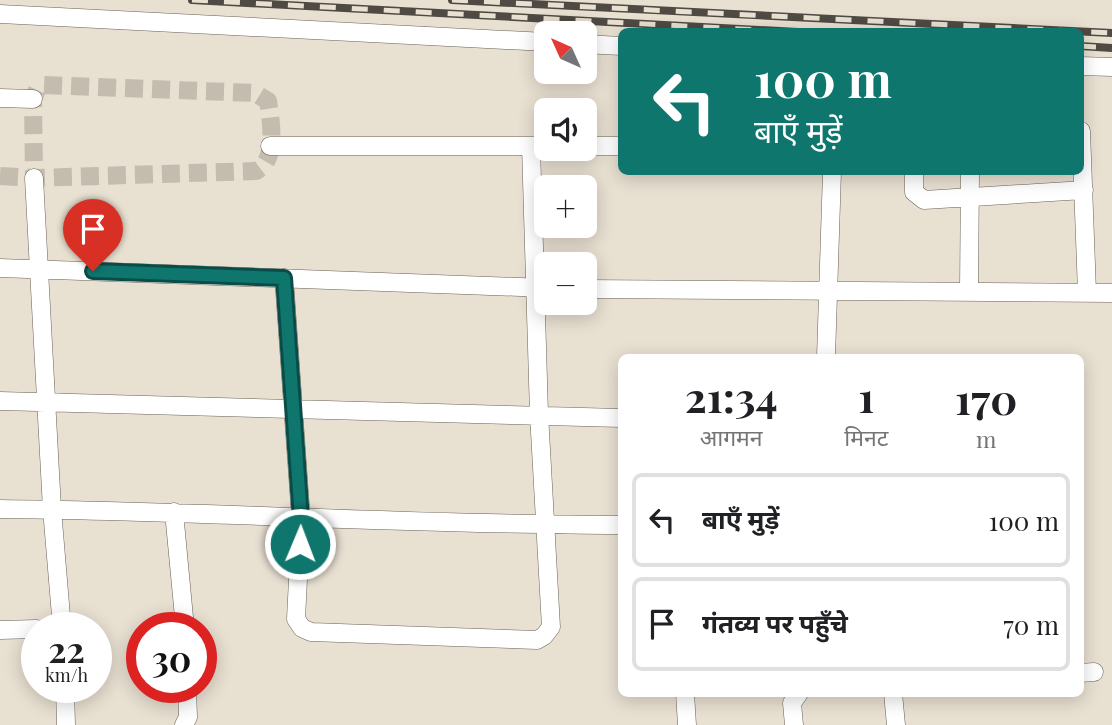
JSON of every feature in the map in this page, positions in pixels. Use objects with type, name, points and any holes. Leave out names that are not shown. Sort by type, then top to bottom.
[{"type":"street","points":[[0,14],[534,41]]},
{"type":"street","points":[[597,45],[618,46]]},
{"type":"street","points":[[1084,66],[1112,67]]},
{"type":"street","points":[[0,98],[33,99]]},
{"type":"street","points":[[270,146],[534,146]]},
{"type":"street","points":[[597,146],[618,146]]},
{"type":"street","points":[[538,161],[540,252]]},
{"type":"street","points":[[825,354],[832,175]]},
{"type":"street","points":[[914,175],[914,192],[924,200],[1084,190]]},
{"type":"street","points":[[969,290],[970,175]]},
{"type":"street","points":[[1083,175],[1087,292]]},
{"type":"street","points":[[34,178],[45,402],[61,612]]},
{"type":"street","points":[[0,268],[534,288]]},
{"type":"street","points":[[284,278],[301,519],[296,619],[302,628],[311,632],[537,640],[551,627],[539,414],[541,315]]},
{"type":"street","points":[[597,289],[1112,293]]},
{"type":"street","points":[[0,401],[618,418]]},
{"type":"street","points":[[0,509],[618,526]]},
{"type":"street","points":[[174,512],[183,612]]},
{"type":"street","points":[[0,630],[21,629]]},
{"type":"street","points":[[685,697],[687,725]]},
{"type":"street","points":[[794,725],[792,704],[796,697]]},
{"type":"street","points":[[893,697],[896,725]]},
{"type":"street","points":[[65,703],[66,725]]},
{"type":"street","points":[[184,725],[188,717],[188,703]]},
{"type":"tunnel","points":[[0,176],[34,178],[256,171],[268,159],[270,150],[268,101],[255,93],[44,85],[38,88],[33,99],[34,178]]},
{"type":"railway","points":[[192,0],[722,28]]},
{"type":"railway","points":[[452,0],[1012,28]]},
{"type":"railway","points":[[1084,32],[1112,33]]},
{"type":"railway","points":[[1084,46],[1112,48]]},
{"type":"route","points":[[93,271],[284,278],[301,519],[300,544]]}]
